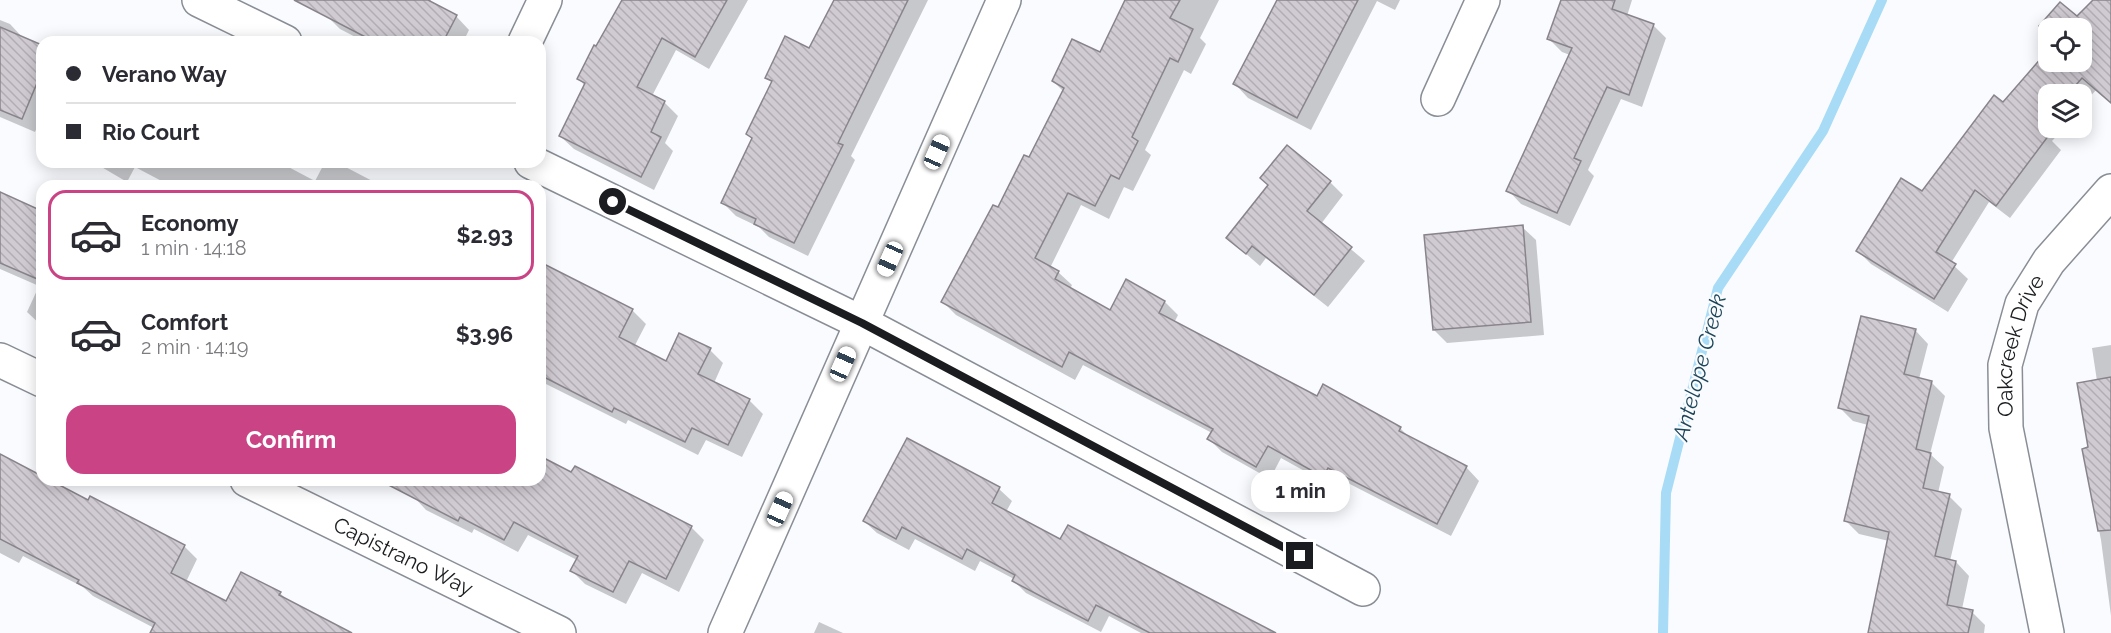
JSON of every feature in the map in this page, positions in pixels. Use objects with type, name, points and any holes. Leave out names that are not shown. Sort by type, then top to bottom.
[{"type":"street","points":[[199,0],[273,36]]},
{"type":"street","points":[[528,36],[544,0]]},
{"type":"street","points":[[725,633],[1004,0]]},
{"type":"street","points":[[1438,99],[1483,0]]},
{"type":"street","points":[[543,168],[862,323],[1363,589]]},
{"type":"street","name":"Oakcreek Drive","points":[[2047,633],[2006,428],[2005,365],[2022,304],[2049,261],[2111,191]]},
{"type":"street","points":[[0,360],[36,377]]},
{"type":"street","name":"Capistrano Way","points":[[259,486],[559,633]]},
{"type":"building","points":[[294,0],[428,0],[457,15],[446,36],[363,36]]},
{"type":"building","points":[[622,0],[727,0],[695,57],[662,38],[637,87],[665,101],[651,132],[661,137],[641,177],[559,136],[585,83],[577,79],[594,45],[596,46]]},
{"type":"building","points":[[834,0],[908,0],[838,143],[843,145],[794,243],[754,224],[756,219],[721,203],[752,138],[746,134],[772,81],[765,78],[785,36],[809,48]]},
{"type":"building","points":[[1125,0],[1180,0],[1170,18],[1193,29],[1178,62],[1170,58],[1132,137],[1138,141],[1119,179],[1111,175],[1095,206],[1068,193],[1035,258],[1059,271],[1055,279],[1110,310],[1126,279],[1165,301],[1159,313],[1317,396],[1323,384],[1401,427],[1399,431],[1467,466],[1437,524],[1328,468],[1323,477],[1268,446],[1256,467],[1207,439],[1213,429],[1069,352],[1062,367],[941,302],[993,205],[998,207],[1024,155],[1029,157],[1064,88],[1052,81],[1072,39],[1100,52]]},
{"type":"building","points":[[1277,0],[1358,0],[1297,118],[1233,84]]},
{"type":"building","points":[[1561,0],[1615,0],[1612,9],[1654,24],[1629,95],[1607,87],[1574,158],[1581,161],[1557,213],[1506,191],[1572,48],[1547,39]]},
{"type":"building","points":[[2093,0],[2111,0],[2111,103],[2092,87],[2092,84],[2082,78],[2077,84],[2038,84],[2038,138],[2047,138],[1996,206],[1975,190],[1936,252],[1956,264],[1934,299],[1856,251],[1901,178],[1922,191],[1994,95],[2003,102],[2038,62],[2038,72],[2092,72],[2092,18],[2046,18],[2060,2],[2077,16]]},
{"type":"building","points":[[0,27],[36,42],[36,85],[22,119],[0,110]]},
{"type":"building","points":[[1287,145],[1331,181],[1307,211],[1352,247],[1314,295],[1252,246],[1246,254],[1226,238],[1268,185],[1260,178]]},
{"type":"building","points":[[0,192],[36,208],[36,278],[0,263]]},
{"type":"building","points":[[1523,225],[1531,322],[1433,330],[1424,235]]},
{"type":"building","points":[[546,265],[633,309],[619,337],[666,361],[679,333],[711,348],[698,374],[750,399],[728,445],[692,428],[685,442],[614,408],[612,412],[546,378]]},
{"type":"building","points":[[1861,316],[1916,329],[1904,374],[1932,381],[1916,449],[1931,453],[1923,488],[1950,494],[1935,556],[1956,561],[1947,605],[1973,610],[1968,633],[1868,633],[1889,532],[1844,521],[1869,416],[1838,408]]},
{"type":"building","points":[[2111,377],[2111,530],[2098,531],[2082,449],[2088,447],[2077,383]]},
{"type":"building","points":[[907,438],[1000,487],[992,503],[1060,539],[1068,525],[1276,633],[1150,633],[1096,605],[1088,621],[1012,581],[1015,575],[967,549],[962,559],[902,527],[896,539],[863,521]]},
{"type":"building","points":[[0,454],[36,473],[36,486],[61,486],[88,500],[90,496],[185,545],[171,573],[226,601],[241,572],[281,592],[279,595],[352,633],[150,633],[155,623],[77,583],[79,580],[0,539]]},
{"type":"building","points":[[546,459],[571,472],[575,466],[692,526],[666,579],[629,561],[613,592],[570,571],[578,556],[514,522],[504,540],[460,517],[458,521],[391,486],[546,486]]},
{"type":"waterway","name":"Antelope Creek","points":[[1663,633],[1666,493],[1718,288],[1823,131],[1882,0]]},
{"type":"route","points":[[613,202],[862,323],[1300,556]]}]
